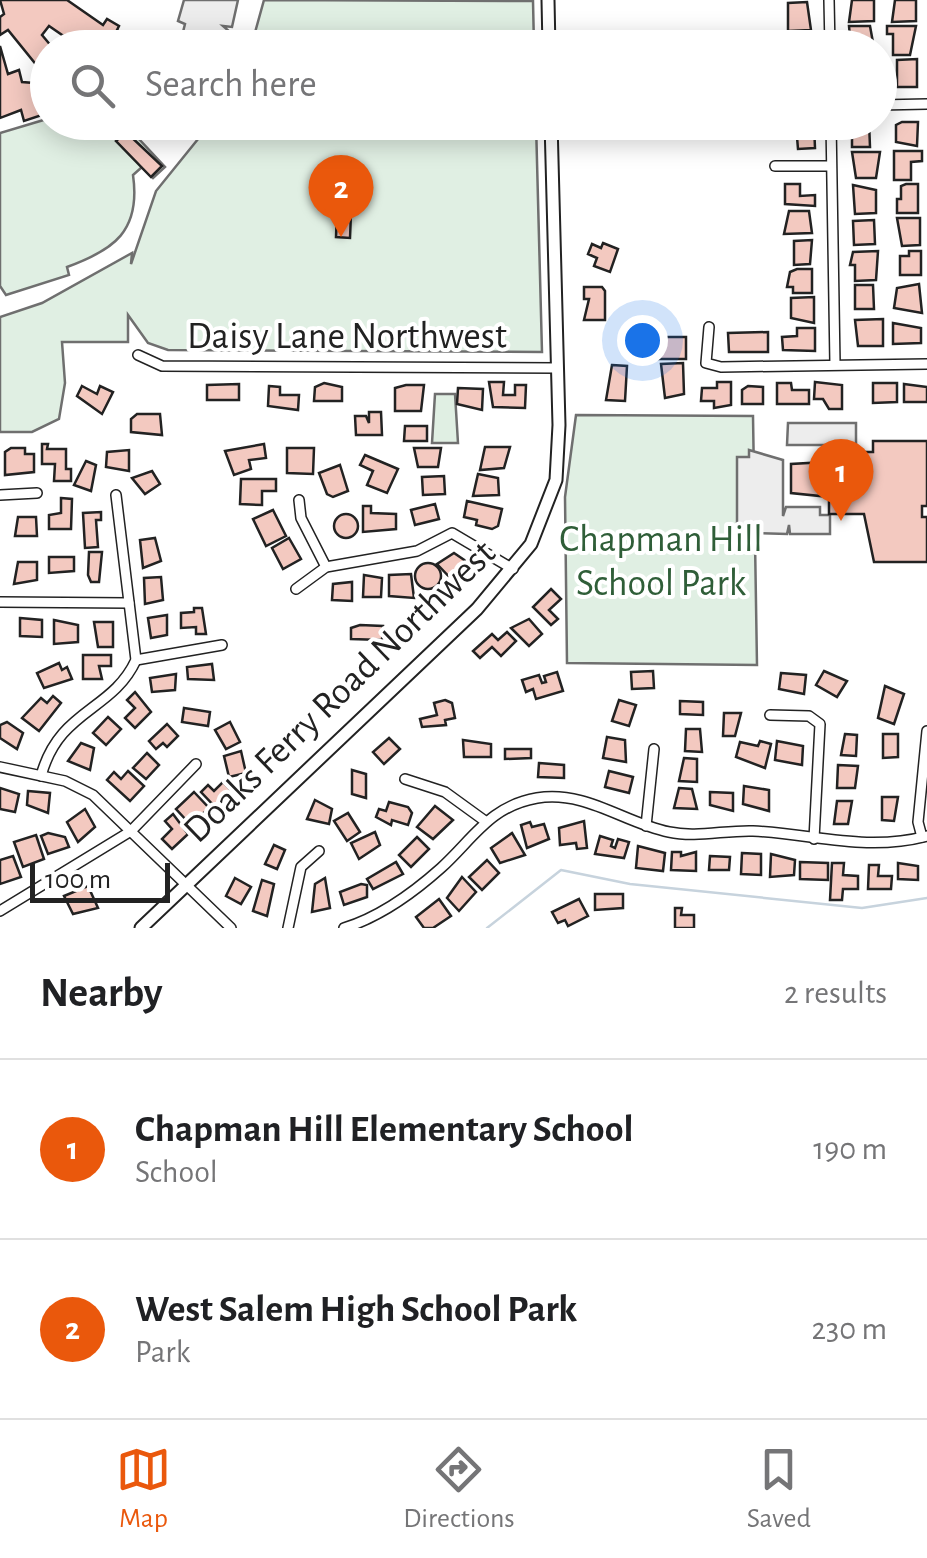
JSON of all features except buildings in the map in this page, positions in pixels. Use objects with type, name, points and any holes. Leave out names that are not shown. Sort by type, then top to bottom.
[{"type":"main road","points":[[548,0],[549,30]]},
{"type":"main road","name":"Doaks Ferry Road Northwest","points":[[141,928],[413,671],[513,569],[540,528],[556,480],[558,368],[552,140]]},
{"type":"street","points":[[829,0],[830,30]]},
{"type":"street","points":[[897,105],[927,104]]},
{"type":"street","points":[[831,140],[835,364]]},
{"type":"street","points":[[776,166],[832,166]]},
{"type":"street","points":[[709,327],[706,362],[721,367],[927,364]]},
{"type":"street","name":"Daisy Lane Northwest","points":[[138,355],[162,366],[558,368]]},
{"type":"street","points":[[0,495],[37,493]]},
{"type":"street","points":[[41,776],[59,734],[122,683],[136,660],[116,495]]},
{"type":"street","points":[[299,500],[301,518],[326,566]]},
{"type":"street","points":[[296,589],[326,566],[418,552],[452,534],[513,569]]},
{"type":"street","points":[[0,602],[129,603]]},
{"type":"street","points":[[136,660],[222,644]]},
{"type":"street","points":[[770,715],[810,716],[820,724],[814,839]]},
{"type":"street","points":[[344,928],[380,912],[410,892],[441,868],[485,820],[526,801],[568,798],[672,833],[758,832],[870,846],[925,837],[918,822],[927,731]]},
{"type":"street","points":[[646,826],[654,750]]},
{"type":"street","points":[[0,911],[131,831],[196,764]]},
{"type":"street","points":[[0,766],[92,795],[231,928]]},
{"type":"street","points":[[404,779],[445,792],[485,820]]},
{"type":"street","points":[[288,928],[300,867],[318,851]]},
{"type":"green space","points":[[264,0],[533,1],[534,30],[256,30]]},
{"type":"green space","points":[[30,124],[30,140],[140,140],[165,167],[153,178],[142,167],[133,175],[133,211],[121,236],[111,245],[67,267],[69,275],[6,295],[0,286],[0,133]]},
{"type":"green space","points":[[197,140],[536,140],[542,352],[168,350],[148,343],[128,315],[128,342],[62,342],[65,383],[59,419],[32,432],[0,432],[0,317],[42,303],[132,253],[131,264],[156,191]]},
{"type":"green space","points":[[435,394],[455,394],[458,443],[432,443]]},
{"type":"green space","name":"Chapman Hill School Park","points":[[576,415],[753,416],[757,665],[567,663],[565,497]]},
{"type":"shaded area","points":[[184,0],[238,0],[232,27],[223,26],[228,30],[184,30],[185,24],[178,21]]},
{"type":"shaded area","points":[[788,423],[856,423],[856,445],[787,445]]},
{"type":"shaded area","points":[[749,450],[783,460],[783,516],[786,507],[820,507],[820,515],[830,515],[830,534],[790,534],[789,525],[787,534],[750,533],[750,525],[737,525],[737,457],[749,457]]},
{"type":"waterway","points":[[487,928],[561,870],[630,884],[862,908],[927,898]]},
{"type":"place","name":"West Salem High School Park","points":[[341,237]]},
{"type":"place","name":"Chapman Hill Elementary School","points":[[841,521]]}]
